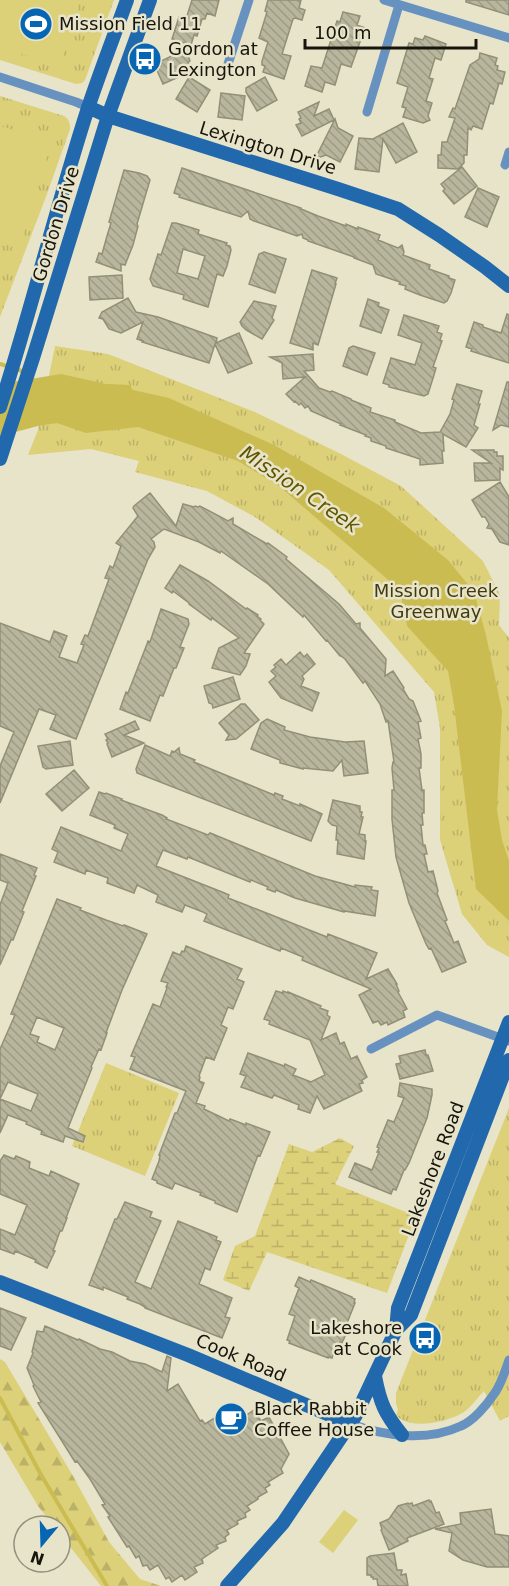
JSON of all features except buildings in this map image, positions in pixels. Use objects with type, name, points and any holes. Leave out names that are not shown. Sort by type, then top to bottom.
[{"type":"main road","name":"Gordon Drive","points":[[0,407],[88,107],[127,0]]},
{"type":"main road","name":"Gordon Drive","points":[[0,458],[108,116],[150,0]]},
{"type":"main road","name":"Lexington Drive","points":[[88,107],[108,116],[398,209],[439,235],[509,286]]},
{"type":"main road","name":"Lakeshore Road","points":[[227,1586],[283,1523],[356,1415],[396,1330],[398,1308],[461,1145],[506,1040],[509,1022]]},
{"type":"main road","name":"Lakeshore Road","points":[[396,1330],[411,1315],[508,1065]]},
{"type":"main road","points":[[461,1145],[474,1151]]},
{"type":"main road","name":"Cook Road","points":[[0,1282],[188,1355],[351,1424]]},
{"type":"main road","points":[[375,1376],[379,1399],[386,1414],[402,1435]]},
{"type":"street","points":[[228,64],[249,0]]},
{"type":"street","points":[[384,0],[509,38]]},
{"type":"street","points":[[367,112],[399,5]]},
{"type":"street","name":"Lexington Drive","points":[[0,77],[88,107]]},
{"type":"street","points":[[505,165],[509,152]]},
{"type":"street","points":[[371,1049],[437,1015],[506,1040]]},
{"type":"street","name":"Cook Road","points":[[351,1424],[372,1432],[423,1436],[460,1427],[470,1420],[495,1393],[509,1360]]},
{"type":"green space","points":[[0,0],[114,0],[85,80],[76,84],[0,60]]},
{"type":"green space","name":"Mission Field 11","points":[[0,0],[80,0],[60,65],[0,48]]},
{"type":"green space","points":[[0,96],[64,116],[69,121],[70,129],[0,317]]},
{"type":"green space","points":[[0,126],[52,141],[19,249],[0,243]]},
{"type":"green space","name":"Mission Creek Greenway","points":[[55,346],[108,354],[257,413],[341,454],[401,486],[483,561],[500,595],[499,625],[509,638],[509,957],[487,945],[462,914],[440,840],[440,728],[434,692],[329,570],[255,517],[207,491],[135,472],[139,461],[91,449],[28,455],[38,430]]},
{"type":"green space","points":[[106,1063],[179,1093],[145,1176],[72,1146]]},
{"type":"green space","points":[[509,1108],[509,1416],[500,1421],[484,1391],[467,1410],[457,1416],[439,1422],[410,1423],[396,1415],[398,1410],[396,1393]]},
{"type":"green space","points":[[340,1138],[354,1146],[335,1184],[416,1216],[387,1293],[267,1252],[249,1291],[223,1280],[235,1246],[255,1236],[289,1144],[312,1152]]},
{"type":"green space","points":[[0,1359],[5,1362],[73,1476],[109,1542],[140,1579],[161,1586],[101,1586],[72,1549],[72,1514],[44,1514],[0,1442]]},
{"type":"green space","points":[[344,1510],[358,1520],[333,1553],[319,1542]]},
{"type":"water","name":"Mission Creek","points":[[61,374],[169,398],[274,445],[384,508],[448,560],[474,592],[486,635],[502,711],[497,810],[502,840],[509,861],[509,921],[476,889],[448,671],[407,626],[400,590],[279,486],[238,461],[138,427],[86,433],[57,423],[0,436],[0,384]]},
{"type":"waterway","points":[[0,364],[25,372]]},
{"type":"waterway","points":[[109,386],[129,387],[132,394]]},
{"type":"waterway","points":[[0,1398],[40,1473],[107,1586]]},
{"type":"place","name":"Mission Field 11","points":[[36,24]]},
{"type":"place","name":"Gordon at Lexington","points":[[145,59]]},
{"type":"place","name":"Lakeshore at Cook","points":[[425,1338]]},
{"type":"place","name":"Black Rabbit Coffee House","points":[[231,1419]]}]
